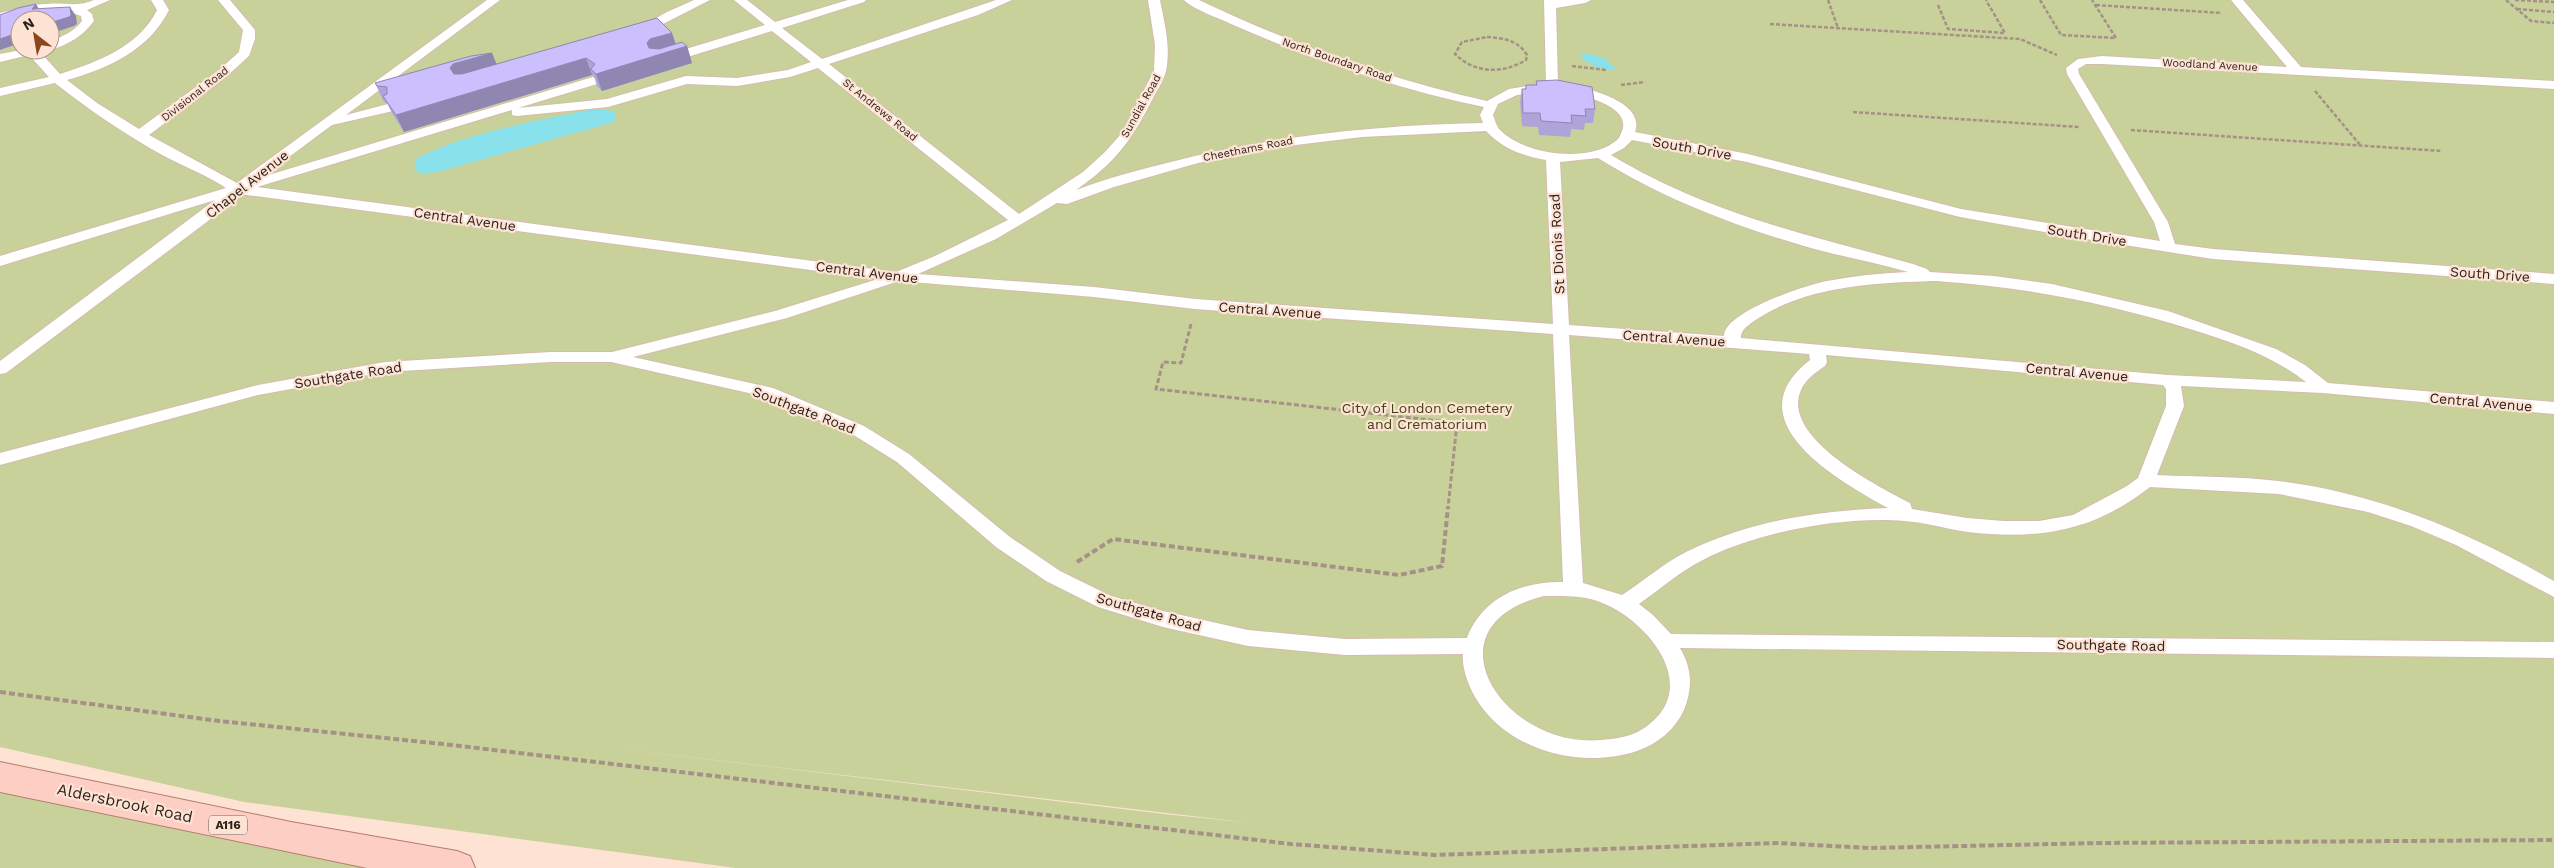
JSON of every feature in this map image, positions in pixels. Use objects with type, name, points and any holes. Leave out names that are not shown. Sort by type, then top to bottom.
[{"type":"main road","name":"Aldersbrook Road","points":[[0,777],[291,838],[457,868]]},
{"type":"lane","points":[[78,10],[104,0]]},
{"type":"lane","points":[[0,92],[57,78],[101,62],[147,35],[161,18],[163,10],[157,0]]},
{"type":"lane","name":"Divisional Road","points":[[140,134],[152,128],[172,110],[223,73],[245,53],[249,30],[224,0]]},
{"type":"lane","name":"Chapel Avenue","points":[[0,368],[203,218],[237,189],[494,0]]},
{"type":"lane","points":[[633,34],[651,32],[651,26],[671,14],[704,0]]},
{"type":"lane","name":"St Andrews Road","points":[[740,0],[822,63],[1019,221]]},
{"type":"lane","points":[[660,60],[860,0]]},
{"type":"lane","points":[[501,109],[504,113],[608,103],[686,80],[737,82],[790,73],[974,13],[1006,0]]},
{"type":"lane","name":"Sundial Road","points":[[1019,221],[1062,194],[1095,168],[1126,136],[1160,71],[1160,41],[1154,0]]},
{"type":"lane","name":"North Boundary Road","points":[[1190,0],[1261,33],[1308,51],[1424,90],[1490,105]]},
{"type":"lane","points":[[1552,86],[1550,3],[1585,0]]},
{"type":"lane","points":[[2237,0],[2297,70]]},
{"type":"lane","points":[[0,1],[5,15],[49,7],[78,10],[86,14],[88,21],[83,28],[71,37],[60,42]]},
{"type":"lane","name":"Central Avenue","points":[[43,60],[57,78],[92,106],[169,153],[212,174],[237,189],[900,277],[1094,292],[1195,304],[1733,342],[2168,380],[2323,388],[2554,408]]},
{"type":"lane","name":"Woodland Avenue","points":[[2076,64],[2085,60],[2102,60],[2554,85]]},
{"type":"lane","points":[[2076,64],[2072,68],[2073,74],[2161,222],[2168,247]]},
{"type":"lane","points":[[398,72],[416,72]]},
{"type":"lane","points":[[0,261],[593,81]]},
{"type":"lane","points":[[1552,86],[1585,91],[1612,102],[1628,118],[1630,127],[1628,135],[1620,145],[1600,154],[1580,158],[1532,154],[1497,138],[1488,127],[1485,114],[1490,105],[1498,97],[1511,91],[1552,86]]},
{"type":"lane","points":[[325,125],[388,108]]},
{"type":"lane","name":"Cheethams Road","points":[[1019,221],[1069,198],[1117,181],[1192,160],[1260,145],[1334,134],[1398,129],[1488,127]]},
{"type":"lane","name":"South Drive","points":[[1628,135],[1748,158],[1960,213],[2212,254],[2554,279]]},
{"type":"lane","points":[[1600,154],[1666,189],[1737,219],[1812,243],[1936,276]]},
{"type":"lane","name":"St Dionis Road","points":[[1553,157],[1573,589]]},
{"type":"lane","points":[[611,357],[802,310],[900,277],[1019,221]]},
{"type":"lane","points":[[1733,342],[1732,333],[1747,317],[1791,297],[1829,285],[1894,278],[1936,276],[2020,283],[2098,297],[2176,318],[2236,339],[2284,360],[2312,377],[2323,388]]},
{"type":"lane","points":[[1817,350],[1819,362],[1794,386],[1789,398],[1795,427],[1832,464],[1872,491],[1903,508],[1904,514]]},
{"type":"lane","name":"Southgate Road","points":[[0,459],[258,390],[386,367],[551,357],[611,357],[767,392],[858,430],[903,458],[1003,542],[1053,576],[1105,602],[1163,620],[1248,638],[1345,647],[1474,646]]},
{"type":"lane","points":[[1624,604],[1694,556],[1738,538],[1774,527],[1829,517],[1904,514],[1967,525],[2039,528],[2077,521],[2134,491],[2146,481],[2175,406],[2174,389],[2168,380]]},
{"type":"lane","points":[[2146,481],[2254,485],[2297,489],[2363,504],[2424,524],[2484,550],[2554,590]]},
{"type":"lane","points":[[1544,589],[1573,589],[1599,594],[1624,604],[1641,614],[1668,642],[1678,666],[1680,691],[1671,714],[1653,733],[1627,746],[1595,750],[1562,747],[1530,736],[1504,718],[1484,695],[1474,671],[1474,646],[1482,625],[1497,608],[1519,596],[1544,589]]},
{"type":"lane","name":"Southgate Road","points":[[1668,642],[1679,640],[2554,650]]},
{"type":"path","points":[[1828,0],[1838,28]]},
{"type":"path","points":[[1938,5],[1948,29],[2005,32],[1986,0]]},
{"type":"path","points":[[2040,0],[2061,35],[2116,38],[2092,0]]},
{"type":"path","points":[[2506,0],[2531,22],[2554,23]]},
{"type":"path","points":[[2515,0],[2554,2]]},
{"type":"path","points":[[2096,5],[2250,14]]},
{"type":"path","points":[[2517,9],[2554,12]]},
{"type":"path","points":[[1770,24],[2020,39],[2076,64]]},
{"type":"path","points":[[1499,38],[1519,44],[1527,55],[1526,60],[1511,68],[1488,70],[1466,64],[1456,54],[1456,49],[1466,40],[1499,38]]},
{"type":"path","points":[[1552,68],[1586,66],[1606,70]]},
{"type":"path","points":[[2297,70],[2360,146]]},
{"type":"path","points":[[1853,112],[2442,152]]},
{"type":"path","points":[[1053,576],[1113,540],[1399,575],[1442,566],[1457,423],[1156,389],[1163,362],[1181,363],[1195,304]]},
{"type":"path","points":[[0,692],[219,721],[443,744],[1291,844],[1434,855],[1777,843],[1870,848],[2109,843],[2554,840]]},
{"type":"green space","name":"City of London Cemetery and Crematorium","points":[[0,0],[2554,0],[2554,868],[736,868],[244,802],[0,747]],"holes":[[[605,747],[1251,823],[1164,814]]]},
{"type":"green space","points":[[0,788],[375,868],[0,868]]},
{"type":"water","points":[[1585,53],[1604,58],[1617,70],[1592,65],[1580,56]]},
{"type":"water","points":[[593,109],[614,111],[616,116],[614,122],[437,172],[419,174],[414,165],[417,158],[481,134]]},
{"type":"building","points":[[36,4],[32,9],[70,7],[71,15],[60,20],[60,10],[13,10]]},
{"type":"building","points":[[10,11],[10,36],[0,39],[0,15]]},
{"type":"building","points":[[657,18],[672,33],[650,39],[647,43],[649,48],[659,49],[682,42],[687,46],[596,74],[591,69],[595,64],[586,58],[396,115],[383,96],[387,94],[387,87],[377,86],[375,83],[471,56],[492,53],[453,64],[450,68],[454,74],[462,74]]},
{"type":"building","points":[[1557,80],[1592,87],[1595,109],[1585,109],[1586,116],[1571,115],[1572,123],[1541,121],[1540,113],[1523,113],[1522,89],[1526,89],[1526,85],[1537,85],[1536,81]]}]
